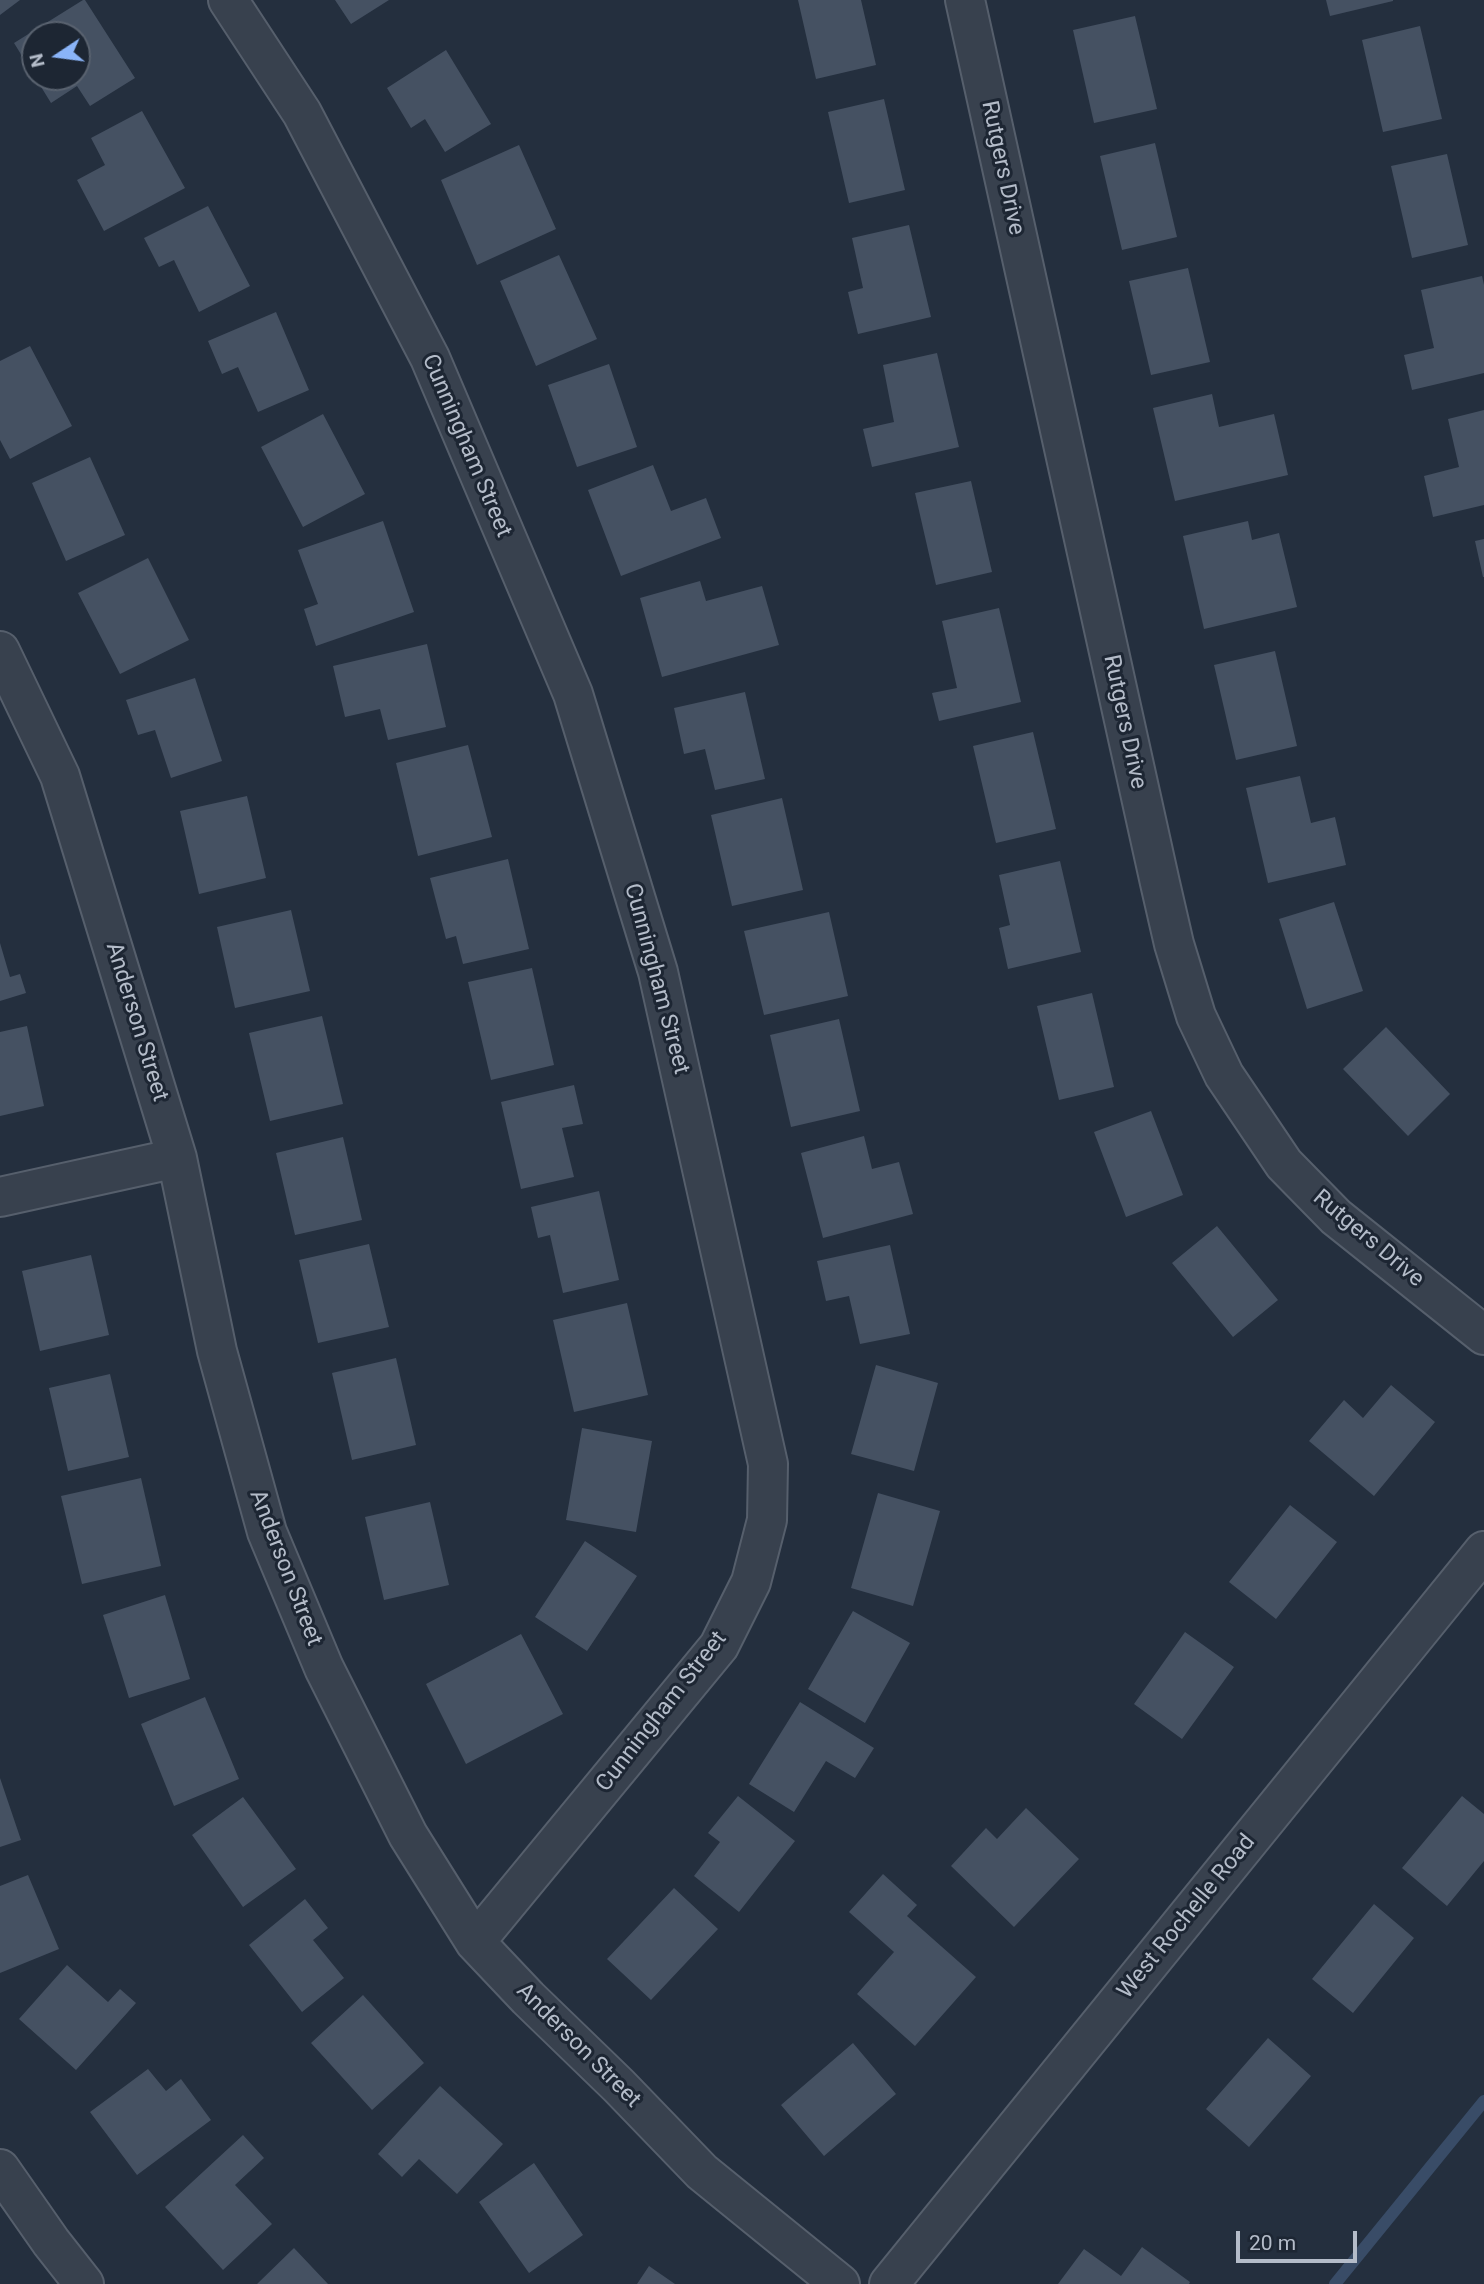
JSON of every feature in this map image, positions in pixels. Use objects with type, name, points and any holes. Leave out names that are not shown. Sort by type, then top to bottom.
[{"type":"street","name":"Cunningham Street","points":[[228,0],[302,113],[430,358],[573,694],[659,972],[768,1464],[767,1520],[751,1582],[719,1646],[475,1942]]},
{"type":"street","name":"Rutgers Drive","points":[[965,0],[1174,944],[1196,1016],[1224,1075],[1284,1164],[1336,1217],[1484,1335]]},
{"type":"street","name":"Anderson Street","points":[[0,651],[60,776],[177,1158],[216,1351],[267,1532],[324,1668],[408,1835],[475,1942],[528,1998],[619,2086],[702,2172],[840,2284]]},
{"type":"street","points":[[0,1197],[177,1158]]},
{"type":"street","name":"West Rochelle Road","points":[[889,2284],[1484,1550]]},
{"type":"street","points":[[0,2169],[84,2284]]},
{"type":"building","points":[[0,0],[20,0],[0,15]]},
{"type":"building","points":[[83,0],[135,78],[90,106],[80,91],[91,91],[91,21],[49,21]]},
{"type":"building","points":[[335,0],[389,0],[351,24]]},
{"type":"building","points":[[798,0],[861,0],[876,65],[816,79]]},
{"type":"building","points":[[1326,0],[1393,0],[1393,1],[1330,16]]},
{"type":"building","points":[[1135,16],[1157,109],[1094,123],[1073,30]]},
{"type":"building","points":[[1420,26],[1442,119],[1383,132],[1362,40]]},
{"type":"building","points":[[21,39],[21,54],[14,43]]},
{"type":"building","points":[[446,50],[491,124],[445,152],[425,119],[411,128],[387,88]]},
{"type":"building","points":[[44,91],[69,91],[51,103]]},
{"type":"building","points":[[884,99],[905,190],[849,203],[828,112]]},
{"type":"building","points":[[142,111],[185,188],[104,231],[77,180],[105,165],[91,138]]},
{"type":"building","points":[[1155,143],[1177,237],[1122,250],[1100,156]]},
{"type":"building","points":[[519,145],[556,229],[477,265],[441,180]]},
{"type":"building","points":[[1447,154],[1468,245],[1412,258],[1391,166]]},
{"type":"building","points":[[208,206],[250,286],[199,312],[174,260],[159,267],[144,238]]},
{"type":"building","points":[[909,225],[931,317],[858,334],[848,292],[863,288],[852,238]]},
{"type":"building","points":[[559,255],[597,339],[536,366],[500,281]]},
{"type":"building","points":[[1188,268],[1210,362],[1151,375],[1129,281]]},
{"type":"building","points":[[1482,276],[1484,373],[1412,390],[1404,355],[1434,348],[1421,290]]},
{"type":"building","points":[[276,312],[309,390],[258,412],[238,367],[222,374],[208,341]]},
{"type":"building","points":[[30,346],[72,426],[10,459],[0,440],[0,361]]},
{"type":"building","points":[[937,353],[959,447],[872,467],[863,429],[894,422],[883,365]]},
{"type":"building","points":[[609,364],[637,447],[577,467],[548,385]]},
{"type":"building","points":[[1212,394],[1219,427],[1274,414],[1288,475],[1175,501],[1153,408]]},
{"type":"building","points":[[1484,410],[1484,505],[1433,517],[1424,476],[1459,467],[1448,419]]},
{"type":"building","points":[[323,414],[365,494],[303,527],[261,447]]},
{"type":"building","points":[[90,457],[125,535],[66,561],[32,483]]},
{"type":"building","points":[[653,465],[671,511],[706,498],[721,538],[621,576],[588,490]]},
{"type":"building","points":[[971,481],[992,572],[936,585],[915,493]]},
{"type":"building","points":[[383,521],[414,612],[316,646],[304,609],[318,604],[298,550]]},
{"type":"building","points":[[1248,521],[1252,540],[1279,533],[1297,607],[1204,629],[1183,536]]},
{"type":"building","points":[[1484,539],[1484,577],[1483,577],[1475,541]]},
{"type":"building","points":[[148,558],[189,640],[120,674],[78,593]]},
{"type":"building","points":[[700,581],[706,601],[762,586],[779,645],[662,677],[640,598]]},
{"type":"building","points":[[999,608],[1021,702],[939,721],[932,693],[957,688],[942,621]]},
{"type":"building","points":[[427,644],[446,727],[388,740],[380,709],[345,717],[333,666]]},
{"type":"building","points":[[1275,651],[1297,746],[1236,760],[1214,665]]},
{"type":"building","points":[[195,678],[222,761],[171,778],[155,730],[138,735],[126,700]]},
{"type":"building","points":[[745,692],[765,779],[715,790],[705,749],[684,754],[674,708]]},
{"type":"building","points":[[1033,732],[1056,829],[996,843],[973,746]]},
{"type":"building","points":[[468,745],[492,837],[418,856],[396,763]]},
{"type":"building","points":[[1300,776],[1311,823],[1335,817],[1346,865],[1268,883],[1246,788]]},
{"type":"building","points":[[247,796],[266,878],[199,894],[180,811]]},
{"type":"building","points":[[782,798],[803,890],[732,906],[711,815]]},
{"type":"building","points":[[508,859],[529,949],[463,964],[456,936],[446,939],[430,878]]},
{"type":"building","points":[[1060,861],[1081,952],[1008,969],[999,928],[1010,925],[999,875]]},
{"type":"building","points":[[1334,902],[1363,991],[1307,1009],[1279,919]]},
{"type":"building","points":[[291,910],[310,991],[235,1008],[217,927]]},
{"type":"building","points":[[829,912],[848,996],[764,1015],[744,931]]},
{"type":"building","points":[[0,943],[10,977],[20,974],[26,993],[0,1001]]},
{"type":"building","points":[[532,968],[554,1065],[491,1080],[468,982]]},
{"type":"building","points":[[1092,993],[1114,1087],[1059,1100],[1037,1006]]},
{"type":"building","points":[[322,1016],[343,1104],[270,1121],[249,1033]]},
{"type":"building","points":[[839,1019],[860,1111],[791,1127],[770,1035]]},
{"type":"building","points":[[27,1026],[44,1106],[0,1116],[0,1032]]},
{"type":"building","points":[[1386,1027],[1450,1094],[1408,1136],[1343,1069]]},
{"type":"building","points":[[574,1085],[583,1124],[562,1128],[574,1177],[521,1189],[501,1102]]},
{"type":"building","points":[[1151,1111],[1183,1195],[1126,1217],[1094,1132]]},
{"type":"building","points":[[864,1136],[872,1169],[899,1162],[913,1214],[823,1238],[801,1153]]},
{"type":"building","points":[[343,1137],[362,1220],[295,1235],[276,1153]]},
{"type":"building","points":[[599,1191],[619,1280],[563,1293],[550,1235],[538,1238],[531,1207]]},
{"type":"building","points":[[1217,1226],[1278,1300],[1233,1337],[1172,1263]]},
{"type":"building","points":[[369,1244],[389,1327],[318,1343],[299,1260]]},
{"type":"building","points":[[890,1245],[910,1334],[860,1344],[849,1296],[826,1301],[817,1261]]},
{"type":"building","points":[[91,1255],[109,1335],[40,1351],[22,1271]]},
{"type":"building","points":[[627,1303],[648,1395],[574,1412],[553,1320]]},
{"type":"building","points":[[396,1358],[416,1445],[352,1460],[332,1373]]},
{"type":"building","points":[[876,1365],[938,1383],[914,1471],[851,1454]]},
{"type":"building","points":[[110,1374],[129,1457],[68,1471],[49,1388]]},
{"type":"building","points":[[1391,1385],[1435,1422],[1374,1496],[1309,1441],[1344,1400],[1363,1418]]},
{"type":"building","points":[[582,1428],[652,1441],[636,1532],[566,1520]]},
{"type":"building","points":[[141,1478],[161,1566],[82,1584],[61,1496]]},
{"type":"building","points":[[878,1493],[940,1511],[913,1606],[851,1588]]},
{"type":"building","points":[[430,1502],[449,1585],[384,1600],[365,1517]]},
{"type":"building","points":[[1290,1505],[1337,1542],[1276,1619],[1229,1582]]},
{"type":"building","points":[[585,1541],[637,1576],[587,1651],[535,1617]]},
{"type":"building","points":[[165,1595],[190,1679],[129,1698],[103,1615]]},
{"type":"building","points":[[853,1611],[910,1643],[865,1723],[808,1689]]},
{"type":"building","points":[[1185,1632],[1234,1667],[1182,1739],[1134,1704]]},
{"type":"building","points":[[521,1634],[563,1714],[466,1764],[426,1684]]},
{"type":"building","points":[[205,1697],[239,1779],[174,1806],[141,1724]]},
{"type":"building","points":[[800,1702],[874,1748],[855,1778],[826,1761],[794,1812],[749,1784]]},
{"type":"building","points":[[0,1778],[21,1840],[0,1847]]},
{"type":"building","points":[[738,1796],[795,1841],[739,1912],[694,1876],[720,1842],[708,1833]]},
{"type":"building","points":[[1462,1796],[1484,1814],[1484,1861],[1447,1906],[1402,1868]]},
{"type":"building","points":[[243,1797],[296,1869],[243,1907],[192,1835]]},
{"type":"building","points":[[1026,1808],[1079,1859],[1014,1927],[951,1866],[986,1828],[997,1839]]},
{"type":"building","points":[[883,1874],[917,1905],[907,1916],[976,1977],[915,2046],[857,1994],[894,1952],[849,1912]]},
{"type":"building","points":[[28,1875],[59,1949],[0,1973],[0,1886]]},
{"type":"building","points":[[674,1888],[718,1929],[651,2000],[607,1959]]},
{"type":"building","points":[[305,1899],[328,1928],[313,1940],[344,1978],[302,2012],[249,1945]]},
{"type":"building","points":[[1374,1904],[1414,1938],[1353,2013],[1312,1979]]},
{"type":"building","points":[[67,1965],[108,2002],[120,1989],[136,2003],[76,2070],[19,2019]]},
{"type":"building","points":[[363,1995],[424,2063],[372,2110],[311,2043]]},
{"type":"building","points":[[1268,2038],[1311,2076],[1249,2147],[1206,2109]]},
{"type":"building","points":[[853,2043],[896,2094],[824,2156],[781,2105]]},
{"type":"building","points":[[148,2069],[166,2091],[181,2079],[211,2120],[137,2175],[90,2112]]},
{"type":"building","points":[[440,2086],[503,2144],[457,2194],[419,2159],[402,2177],[378,2154]]},
{"type":"building","points":[[243,2135],[264,2158],[235,2185],[272,2224],[223,2270],[165,2207]]},
{"type":"building","points":[[534,2163],[583,2235],[529,2273],[479,2202]]},
{"type":"building","points":[[1142,2247],[1190,2282],[1189,2284],[1058,2284],[1084,2249],[1121,2276]]},
{"type":"building","points":[[294,2248],[328,2284],[257,2284]]},
{"type":"building","points":[[649,2266],[675,2284],[637,2284]]},
{"type":"waterway","points":[[1335,2284],[1484,2101]]}]
